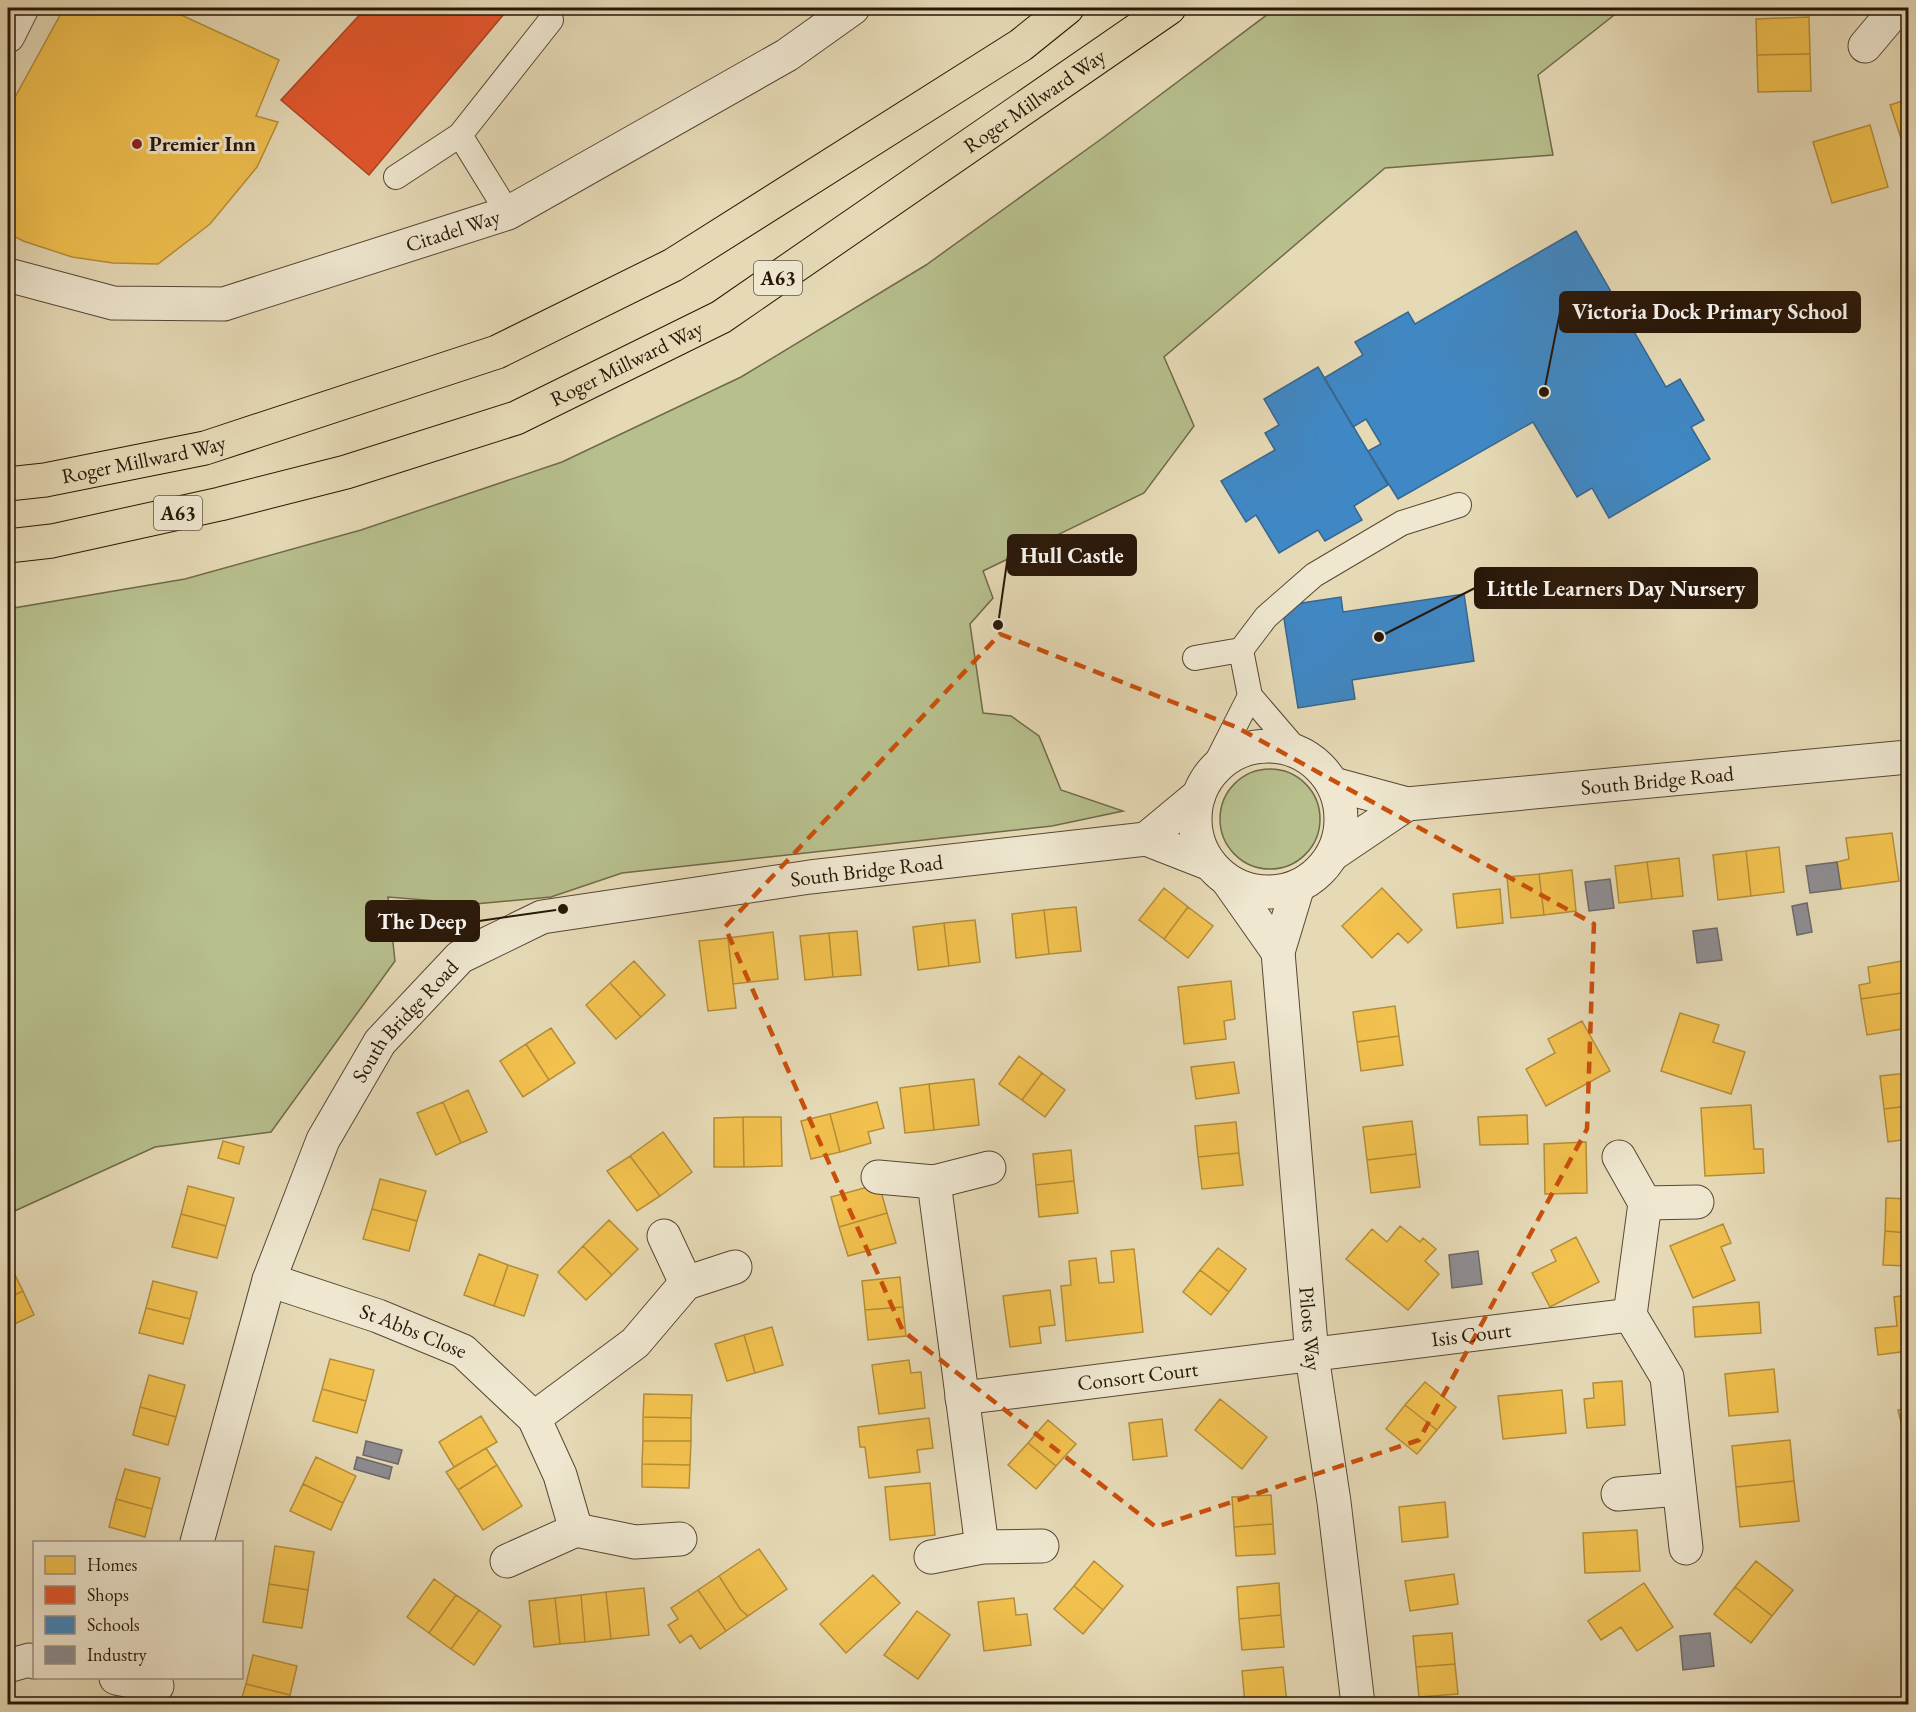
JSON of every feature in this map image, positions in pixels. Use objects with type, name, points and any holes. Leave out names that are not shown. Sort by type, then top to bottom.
[{"type":"highway","name":"Roger Millward Way","points":[[8,484],[45,480],[205,448],[497,352],[673,265],[1021,45],[1067,8]]},
{"type":"highway","name":"Roger Millward Way","points":[[8,546],[97,531],[346,472],[516,418],[721,317],[1169,8]]},
{"type":"street","points":[[8,36],[22,8]]},
{"type":"street","name":"Citadel Way","points":[[8,275],[113,303],[224,304],[508,213],[787,55],[853,8]]},
{"type":"street","points":[[1865,46],[1897,8]]},
{"type":"street","points":[[1146,839],[1205,784],[1228,757],[1251,748],[1275,745],[1298,752],[1319,765],[1333,784],[1341,807],[1341,831],[1333,854],[1319,873],[1298,886],[1275,892],[1251,891],[1219,872]]},
{"type":"street","name":"South Bridge Road","points":[[1333,784],[1407,804],[1908,758]]},
{"type":"street","points":[[1205,784],[1196,826],[1199,843],[1278,952]]},
{"type":"street","name":"South Bridge Road","points":[[1333,854],[1407,804]]},
{"type":"street","name":"South Bridge Road","points":[[197,1541],[269,1280],[323,1140],[380,1042],[460,957],[542,917],[810,876],[1146,839],[1219,872]]},
{"type":"street","name":"Pilots Way","points":[[1298,886],[1278,952],[1312,1356],[1334,1502],[1358,1704]]},
{"type":"street","points":[[1619,1157],[1645,1203],[1630,1315],[1667,1377],[1686,1548]]},
{"type":"street","points":[[878,1177],[934,1182],[989,1168]]},
{"type":"street","points":[[934,1182],[982,1547]]},
{"type":"street","points":[[1645,1203],[1697,1202]]},
{"type":"street","points":[[664,1236],[686,1283]]},
{"type":"street","points":[[534,1418],[635,1343],[686,1283],[735,1267]]},
{"type":"street","name":"St Abbs Close","points":[[269,1280],[378,1316],[463,1351],[534,1418],[560,1475],[576,1530]]},
{"type":"street","name":"Isis Court","points":[[1312,1356],[1630,1315]]},
{"type":"street","name":"Consort Court","points":[[962,1398],[1312,1356]]},
{"type":"street","points":[[1618,1494],[1679,1489]]},
{"type":"street","points":[[507,1561],[576,1530],[635,1542],[680,1539]]},
{"type":"street","points":[[931,1557],[982,1547],[1042,1545]]},
{"type":"street","points":[[8,1666],[29,1660],[33,1662]]},
{"type":"street","points":[[123,1679],[156,1689]]},
{"type":"lane","points":[[396,177],[460,135],[551,20]]},
{"type":"lane","points":[[460,135],[508,213]]},
{"type":"lane","points":[[1195,658],[1241,650],[1266,617],[1314,575],[1402,523],[1459,505]]},
{"type":"lane","points":[[1241,650],[1250,696],[1298,752]]},
{"type":"lane","points":[[1205,784],[1250,696]]},
{"type":"highlighted area","points":[[1000,634],[1236,727],[1594,924],[1587,1129],[1419,1440],[1156,1527],[903,1331],[725,927]]},
{"type":"green space","points":[[1276,8],[1623,8],[1538,75],[1553,155],[1385,168],[1164,357],[1194,426],[1144,493],[983,571],[993,598],[970,624],[983,713],[1011,716],[1039,736],[1061,790],[1123,811],[1052,826],[622,873],[551,897],[475,904],[388,897],[395,961],[271,1132],[155,1147],[8,1214],[8,609],[185,579],[361,530],[562,462],[741,377],[926,265],[1104,137]]},
{"type":"green space","points":[[1270,769],[1289,773],[1306,783],[1316,800],[1320,819],[1316,838],[1306,855],[1289,865],[1270,869],[1251,865],[1234,855],[1224,838],[1220,819],[1224,800],[1234,783],[1251,773]]},
{"type":"building: Homes","name":"Premier Inn","points":[[64,8],[98,8],[111,14],[114,8],[166,8],[279,60],[256,116],[278,122],[257,167],[210,224],[158,264],[113,263],[72,257],[23,241],[8,233],[8,110]]},
{"type":"building: Homes","points":[[1809,17],[1810,54],[1757,55],[1756,19]]},
{"type":"building: Homes","points":[[1810,54],[1811,91],[1758,92],[1757,55]]},
{"type":"building: Homes","points":[[1908,99],[1908,152],[1906,153],[1890,105]]},
{"type":"building: Homes","points":[[1870,125],[1888,187],[1832,203],[1813,142]]},
{"type":"building: Homes","points":[[1892,833],[1899,881],[1841,889],[1837,862],[1849,859],[1846,838]]},
{"type":"building: Homes","points":[[1779,847],[1784,892],[1751,896],[1746,851]]},
{"type":"building: Homes","points":[[1746,851],[1751,896],[1718,900],[1713,855]]},
{"type":"building: Homes","points":[[1679,858],[1683,896],[1652,899],[1647,862]]},
{"type":"building: Homes","points":[[1647,862],[1652,899],[1619,903],[1615,866]]},
{"type":"building: Homes","points":[[1572,870],[1576,911],[1544,915],[1539,874]]},
{"type":"building: Homes","points":[[1539,874],[1544,915],[1511,918],[1507,877]]},
{"type":"building: Homes","points":[[1164,888],[1188,907],[1164,939],[1139,920]]},
{"type":"building: Homes","points":[[1382,888],[1422,930],[1408,943],[1398,933],[1372,958],[1342,926]]},
{"type":"building: Homes","points":[[1500,889],[1503,923],[1457,928],[1453,894]]},
{"type":"building: Homes","points":[[1076,907],[1081,951],[1049,954],[1044,910]]},
{"type":"building: Homes","points":[[1188,907],[1213,926],[1188,958],[1164,939]]},
{"type":"building: Homes","points":[[1044,910],[1049,954],[1016,958],[1012,914]]},
{"type":"building: Homes","points":[[975,920],[980,962],[949,966],[944,923]]},
{"type":"building: Homes","points":[[944,923],[949,966],[918,970],[913,927]]},
{"type":"building: Homes","points":[[857,931],[861,975],[833,977],[829,933]]},
{"type":"building: Homes","points":[[773,932],[778,979],[733,984],[728,938]]},
{"type":"building: Homes","points":[[829,933],[833,977],[805,980],[800,936]]},
{"type":"building: Homes","points":[[728,938],[736,1008],[708,1011],[699,941]]},
{"type":"building: Homes","points":[[1908,960],[1908,992],[1861,999],[1859,985],[1870,983],[1868,967]]},
{"type":"building: Homes","points":[[634,961],[665,995],[641,1017],[610,983]]},
{"type":"building: Homes","points":[[1231,981],[1235,1019],[1224,1021],[1226,1039],[1184,1044],[1178,987]]},
{"type":"building: Homes","points":[[610,983],[641,1017],[616,1039],[586,1005]]},
{"type":"building: Homes","points":[[1908,992],[1908,1028],[1867,1035],[1861,999]]},
{"type":"building: Homes","points":[[1395,1006],[1399,1036],[1357,1042],[1353,1012]]},
{"type":"building: Homes","points":[[1680,1013],[1719,1025],[1713,1042],[1745,1052],[1731,1094],[1661,1071]]},
{"type":"building: Homes","points":[[1582,1021],[1610,1071],[1546,1106],[1526,1069],[1555,1053],[1548,1039]]},
{"type":"building: Homes","points":[[551,1028],[575,1063],[549,1080],[526,1044]]},
{"type":"building: Homes","points":[[1399,1036],[1403,1065],[1361,1071],[1357,1042]]},
{"type":"building: Homes","points":[[526,1044],[549,1080],[523,1097],[500,1061]]},
{"type":"building: Homes","points":[[1019,1056],[1042,1073],[1022,1100],[999,1084]]},
{"type":"building: Homes","points":[[1234,1062],[1239,1093],[1196,1099],[1191,1067]]},
{"type":"building: Homes","points":[[1042,1073],[1065,1090],[1045,1117],[1022,1100]]},
{"type":"building: Homes","points":[[1908,1073],[1908,1106],[1884,1109],[1880,1076]]},
{"type":"building: Homes","points":[[974,1079],[979,1125],[934,1130],[929,1084]]},
{"type":"building: Homes","points":[[929,1084],[934,1130],[905,1133],[900,1088]]},
{"type":"building: Homes","points":[[468,1090],[487,1132],[461,1143],[443,1102]]},
{"type":"building: Homes","points":[[443,1102],[461,1143],[436,1155],[417,1113]]},
{"type":"building: Homes","points":[[877,1102],[884,1128],[868,1132],[871,1143],[840,1152],[830,1114]]},
{"type":"building: Homes","points":[[1751,1105],[1754,1149],[1763,1149],[1764,1173],[1705,1176],[1701,1108]]},
{"type":"building: Homes","points":[[1908,1106],[1908,1139],[1888,1142],[1884,1109]]},
{"type":"building: Homes","points":[[830,1114],[840,1152],[811,1159],[801,1121]]},
{"type":"building: Homes","points":[[1527,1115],[1528,1144],[1480,1145],[1478,1117]]},
{"type":"building: Homes","points":[[743,1117],[744,1167],[714,1167],[714,1118]]},
{"type":"building: Homes","points":[[743,1117],[781,1117],[782,1166],[744,1167]]},
{"type":"building: Homes","points":[[1412,1121],[1416,1154],[1367,1160],[1363,1127]]},
{"type":"building: Homes","points":[[1236,1122],[1239,1153],[1198,1157],[1195,1126]]},
{"type":"building: Homes","points":[[663,1132],[692,1172],[660,1196],[630,1156]]},
{"type":"building: Homes","points":[[223,1141],[244,1147],[239,1164],[218,1158]]},
{"type":"building: Homes","points":[[1586,1142],[1587,1193],[1545,1194],[1544,1144]]},
{"type":"building: Homes","points":[[1071,1150],[1074,1181],[1036,1185],[1033,1154]]},
{"type":"building: Homes","points":[[1239,1153],[1243,1185],[1202,1189],[1198,1157]]},
{"type":"building: Homes","points":[[1416,1154],[1420,1187],[1371,1193],[1367,1160]]},
{"type":"building: Homes","points":[[630,1156],[660,1196],[637,1211],[607,1171]]},
{"type":"building: Homes","points":[[380,1179],[426,1191],[417,1221],[372,1209]]},
{"type":"building: Homes","points":[[1074,1181],[1078,1213],[1039,1217],[1036,1185]]},
{"type":"building: Homes","points":[[879,1184],[887,1213],[839,1227],[831,1197]]},
{"type":"building: Homes","points":[[188,1186],[234,1198],[226,1226],[181,1214]]},
{"type":"building: Homes","points":[[1886,1198],[1908,1199],[1908,1233],[1885,1231]]},
{"type":"building: Homes","points":[[372,1209],[417,1221],[409,1251],[363,1239]]},
{"type":"building: Homes","points":[[887,1213],[896,1243],[848,1256],[839,1227]]},
{"type":"building: Homes","points":[[181,1214],[226,1226],[217,1258],[172,1247]]},
{"type":"building: Homes","points":[[609,1220],[638,1249],[612,1275],[583,1246]]},
{"type":"building: Homes","points":[[1723,1224],[1731,1243],[1721,1247],[1735,1280],[1693,1298],[1670,1246]]},
{"type":"building: Homes","points":[[1400,1226],[1420,1242],[1423,1238],[1436,1249],[1425,1261],[1439,1274],[1408,1310],[1346,1259],[1372,1229],[1387,1242]]},
{"type":"building: Homes","points":[[1885,1231],[1908,1233],[1908,1266],[1883,1265]]},
{"type":"building: Homes","points":[[1576,1237],[1599,1282],[1550,1307],[1532,1273],[1556,1261],[1551,1250]]},
{"type":"building: Homes","points":[[583,1246],[612,1275],[586,1300],[558,1272]]},
{"type":"building: Homes","points":[[1218,1248],[1246,1269],[1229,1292],[1200,1270]]},
{"type":"building: Homes","points":[[1134,1249],[1143,1332],[1066,1341],[1061,1286],[1071,1285],[1069,1261],[1096,1258],[1099,1283],[1114,1282],[1111,1251]]},
{"type":"building: Homes","points":[[479,1254],[508,1265],[494,1306],[464,1295]]},
{"type":"building: Homes","points":[[508,1265],[538,1275],[524,1316],[494,1306]]},
{"type":"building: Homes","points":[[11,1267],[23,1291],[8,1298],[8,1269]]},
{"type":"building: Homes","points":[[1200,1270],[1229,1292],[1211,1315],[1183,1292]]},
{"type":"building: Homes","points":[[900,1277],[903,1307],[865,1310],[862,1281]]},
{"type":"building: Homes","points":[[153,1281],[197,1292],[190,1319],[146,1308]]},
{"type":"building: Homes","points":[[1050,1290],[1055,1325],[1039,1327],[1041,1343],[1010,1347],[1003,1296]]},
{"type":"building: Homes","points":[[23,1291],[34,1315],[8,1327],[8,1298]]},
{"type":"building: Homes","points":[[1908,1295],[1908,1351],[1878,1355],[1875,1328],[1897,1326],[1894,1297]]},
{"type":"building: Homes","points":[[1759,1302],[1761,1333],[1695,1337],[1693,1307]]},
{"type":"building: Homes","points":[[903,1307],[906,1336],[868,1340],[865,1310]]},
{"type":"building: Homes","points":[[146,1308],[190,1319],[183,1344],[139,1333]]},
{"type":"building: Homes","points":[[772,1327],[783,1365],[755,1373],[744,1335]]},
{"type":"building: Homes","points":[[744,1335],[755,1373],[727,1381],[715,1344]]},
{"type":"building: Homes","points":[[330,1359],[374,1370],[366,1401],[322,1389]]},
{"type":"building: Homes","points":[[909,1360],[911,1373],[921,1372],[925,1408],[879,1414],[872,1365]]},
{"type":"building: Homes","points":[[1774,1369],[1778,1412],[1729,1416],[1725,1374]]},
{"type":"building: Homes","points":[[149,1375],[185,1385],[176,1417],[140,1407]]},
{"type":"building: Homes","points":[[1622,1381],[1625,1425],[1587,1428],[1584,1399],[1594,1398],[1593,1383]]},
{"type":"building: Homes","points":[[1425,1382],[1456,1407],[1437,1430],[1405,1405]]},
{"type":"building: Homes","points":[[322,1389],[366,1401],[357,1433],[313,1421]]},
{"type":"building: Homes","points":[[1562,1390],[1566,1433],[1503,1439],[1498,1396]]},
{"type":"building: Homes","points":[[644,1394],[692,1395],[691,1418],[643,1417]]},
{"type":"building: Homes","points":[[1220,1399],[1267,1437],[1242,1469],[1195,1430]]},
{"type":"building: Homes","points":[[1405,1405],[1437,1430],[1417,1454],[1386,1429]]},
{"type":"building: Homes","points":[[140,1407],[176,1417],[168,1445],[133,1435]]},
{"type":"building: Homes","points":[[1908,1408],[1908,1441],[1906,1442],[1898,1410]]},
{"type":"building: Homes","points":[[481,1416],[497,1442],[454,1467],[439,1442]]},
{"type":"building: Homes","points":[[643,1417],[691,1418],[691,1441],[643,1441]]},
{"type":"building: Homes","points":[[929,1418],[933,1448],[917,1450],[920,1472],[869,1478],[865,1447],[860,1447],[858,1427]]},
{"type":"building: Homes","points":[[1162,1419],[1167,1456],[1133,1460],[1129,1423]]},
{"type":"building: Homes","points":[[1048,1420],[1076,1444],[1056,1466],[1028,1443]]},
{"type":"building: Homes","points":[[1790,1440],[1794,1481],[1736,1487],[1732,1446]]},
{"type":"building: Homes","points":[[643,1441],[691,1441],[690,1465],[642,1464]]},
{"type":"building: Homes","points":[[1028,1443],[1056,1466],[1036,1489],[1008,1465]]},
{"type":"building: Homes","points":[[486,1448],[497,1465],[458,1490],[446,1472]]},
{"type":"building: Homes","points":[[316,1457],[356,1476],[343,1503],[303,1484]]},
{"type":"building: Homes","points":[[642,1464],[690,1465],[689,1488],[642,1487]]},
{"type":"building: Homes","points":[[497,1465],[522,1506],[483,1530],[458,1490]]},
{"type":"building: Homes","points":[[125,1469],[160,1478],[152,1509],[116,1499]]},
{"type":"building: Homes","points":[[1794,1481],[1799,1521],[1740,1527],[1736,1487]]},
{"type":"building: Homes","points":[[930,1483],[935,1535],[890,1540],[885,1487]]},
{"type":"building: Homes","points":[[303,1484],[343,1503],[331,1530],[290,1511]]},
{"type":"building: Homes","points":[[1271,1495],[1273,1524],[1234,1527],[1232,1497]]},
{"type":"building: Homes","points":[[116,1499],[152,1509],[145,1537],[109,1527]]},
{"type":"building: Homes","points":[[1445,1502],[1448,1537],[1402,1542],[1399,1507]]},
{"type":"building: Homes","points":[[1273,1524],[1275,1554],[1236,1556],[1234,1527]]},
{"type":"building: Homes","points":[[1637,1530],[1640,1571],[1585,1573],[1583,1533]]},
{"type":"building: Homes","points":[[275,1546],[314,1552],[308,1590],[269,1584]]},
{"type":"building: Homes","points":[[759,1549],[787,1589],[748,1616],[740,1609],[719,1576]]},
{"type":"building: Homes","points":[[1094,1561],[1123,1586],[1103,1610],[1074,1586]]},
{"type":"building: Homes","points":[[1756,1561],[1793,1590],[1772,1616],[1735,1587]]},
{"type":"building: Homes","points":[[1454,1574],[1458,1604],[1410,1611],[1405,1581]]},
{"type":"building: Homes","points":[[873,1575],[900,1603],[846,1653],[820,1624]]},
{"type":"building: Homes","points":[[719,1576],[740,1609],[748,1616],[726,1631],[698,1590]]},
{"type":"building: Homes","points":[[434,1579],[456,1595],[429,1633],[407,1617]]},
{"type":"building: Homes","points":[[1279,1583],[1281,1615],[1239,1619],[1237,1587]]},
{"type":"building: Homes","points":[[1644,1583],[1673,1627],[1637,1651],[1621,1627],[1601,1640],[1588,1621]]},
{"type":"building: Homes","points":[[269,1584],[308,1590],[302,1628],[263,1622]]},
{"type":"building: Homes","points":[[1074,1586],[1103,1610],[1083,1634],[1054,1609]]},
{"type":"building: Homes","points":[[1735,1587],[1772,1616],[1751,1643],[1714,1614]]},
{"type":"building: Homes","points":[[644,1588],[649,1635],[611,1639],[606,1592]]},
{"type":"building: Homes","points":[[698,1590],[726,1631],[700,1649],[691,1635],[680,1643],[668,1625],[678,1619],[671,1608]]},
{"type":"building: Homes","points":[[606,1592],[611,1639],[585,1642],[581,1595]]},
{"type":"building: Homes","points":[[456,1595],[479,1610],[451,1649],[429,1633]]},
{"type":"building: Homes","points":[[581,1595],[585,1642],[560,1644],[555,1598]]},
{"type":"building: Homes","points":[[555,1598],[560,1644],[534,1647],[529,1601]]},
{"type":"building: Homes","points":[[1014,1598],[1016,1615],[1027,1614],[1031,1645],[984,1651],[978,1602]]},
{"type":"building: Homes","points":[[479,1610],[501,1626],[474,1665],[451,1649]]},
{"type":"building: Homes","points":[[917,1611],[950,1635],[918,1679],[884,1655]]},
{"type":"building: Homes","points":[[1281,1615],[1284,1647],[1242,1650],[1239,1619]]},
{"type":"building: Homes","points":[[1452,1633],[1455,1664],[1416,1667],[1413,1636]]},
{"type":"building: Homes","points":[[253,1655],[297,1666],[290,1695],[246,1684]]},
{"type":"building: Homes","points":[[1455,1664],[1458,1694],[1419,1697],[1416,1667]]},
{"type":"building: Homes","points":[[1283,1667],[1287,1703],[1245,1704],[1242,1671]]},
{"type":"building: Homes","points":[[246,1684],[290,1695],[287,1704],[240,1704]]},
{"type":"building: Homes","points":[[39,1697],[46,1704],[30,1704]]},
{"type":"building: Shops","points":[[366,8],[509,8],[369,175],[281,100]]},
{"type":"building: Schools","points":[[1576,231],[1666,387],[1680,379],[1704,420],[1691,427],[1710,459],[1609,518],[1592,488],[1577,497],[1533,422],[1398,499],[1368,451],[1381,444],[1366,419],[1353,427],[1324,378],[1363,355],[1355,342],[1408,312],[1415,324]]},
{"type":"building: Schools","points":[[1318,367],[1388,485],[1354,506],[1362,520],[1325,541],[1318,530],[1279,553],[1256,515],[1246,522],[1221,481],[1275,450],[1265,433],[1279,425],[1264,399]]},
{"type":"building: Schools","points":[[1464,594],[1474,661],[1352,680],[1355,699],[1298,708],[1282,606],[1341,597],[1343,612]]},
{"type":"building: Industry","points":[[1837,862],[1841,889],[1810,893],[1806,866]]},
{"type":"building: Industry","points":[[1610,879],[1614,908],[1589,911],[1585,882]]},
{"type":"building: Industry","points":[[1807,903],[1812,932],[1797,935],[1792,906]]},
{"type":"building: Industry","points":[[1717,928],[1722,960],[1697,963],[1693,931]]},
{"type":"building: Industry","points":[[1478,1251],[1482,1284],[1452,1288],[1449,1255]]},
{"type":"building: Industry","points":[[366,1441],[402,1450],[398,1464],[363,1455]]},
{"type":"building: Industry","points":[[357,1457],[392,1467],[389,1479],[354,1469]]},
{"type":"building: Industry","points":[[1710,1633],[1714,1666],[1683,1670],[1680,1636]]},
{"type":"place","name":"Premier Inn","points":[[137,144]]},
{"type":"place","name":"Victoria Dock Primary School","points":[[1544,392]]},
{"type":"place","name":"Hull Castle","points":[[998,625]]},
{"type":"place","name":"Little Learners Day Nursery","points":[[1379,637]]},
{"type":"place","name":"The Deep","points":[[563,909]]}]
